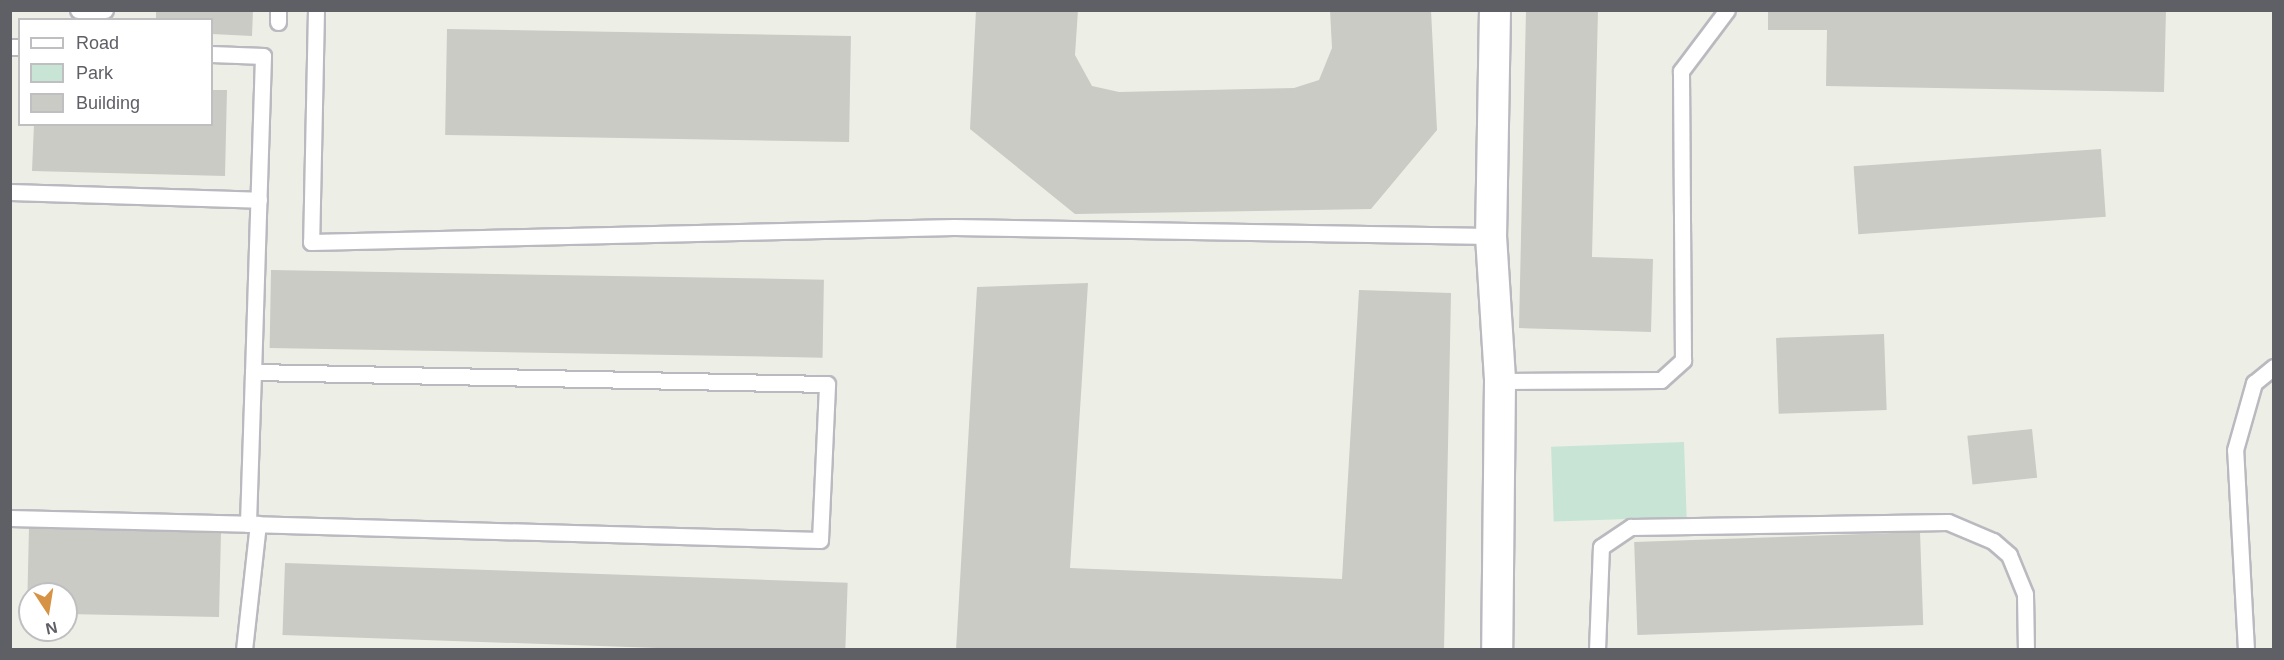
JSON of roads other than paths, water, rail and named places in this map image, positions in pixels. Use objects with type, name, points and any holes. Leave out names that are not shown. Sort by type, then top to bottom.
[{"type":"street","points":[[1495,10],[1491,236],[1500,381],[1497,650]]},
{"type":"lane","points":[[78,10],[105,10]]},
{"type":"lane","points":[[316,10],[311,242],[954,227],[1491,236]]},
{"type":"lane","points":[[1500,381],[1661,380],[1683,360],[1681,71],[1727,10]]},
{"type":"lane","points":[[213,54],[263,56],[253,372],[253,524],[244,650]]},
{"type":"lane","points":[[10,192],[259,200]]},
{"type":"lane","points":[[2246,650],[2235,450],[2254,383],[2274,367]]},
{"type":"lane","points":[[10,518],[820,540],[827,384],[253,372]]},
{"type":"lane","points":[[1598,650],[1601,547],[1631,527],[1948,522],[1993,541],[2009,555],[2025,594],[2026,650]]}]
